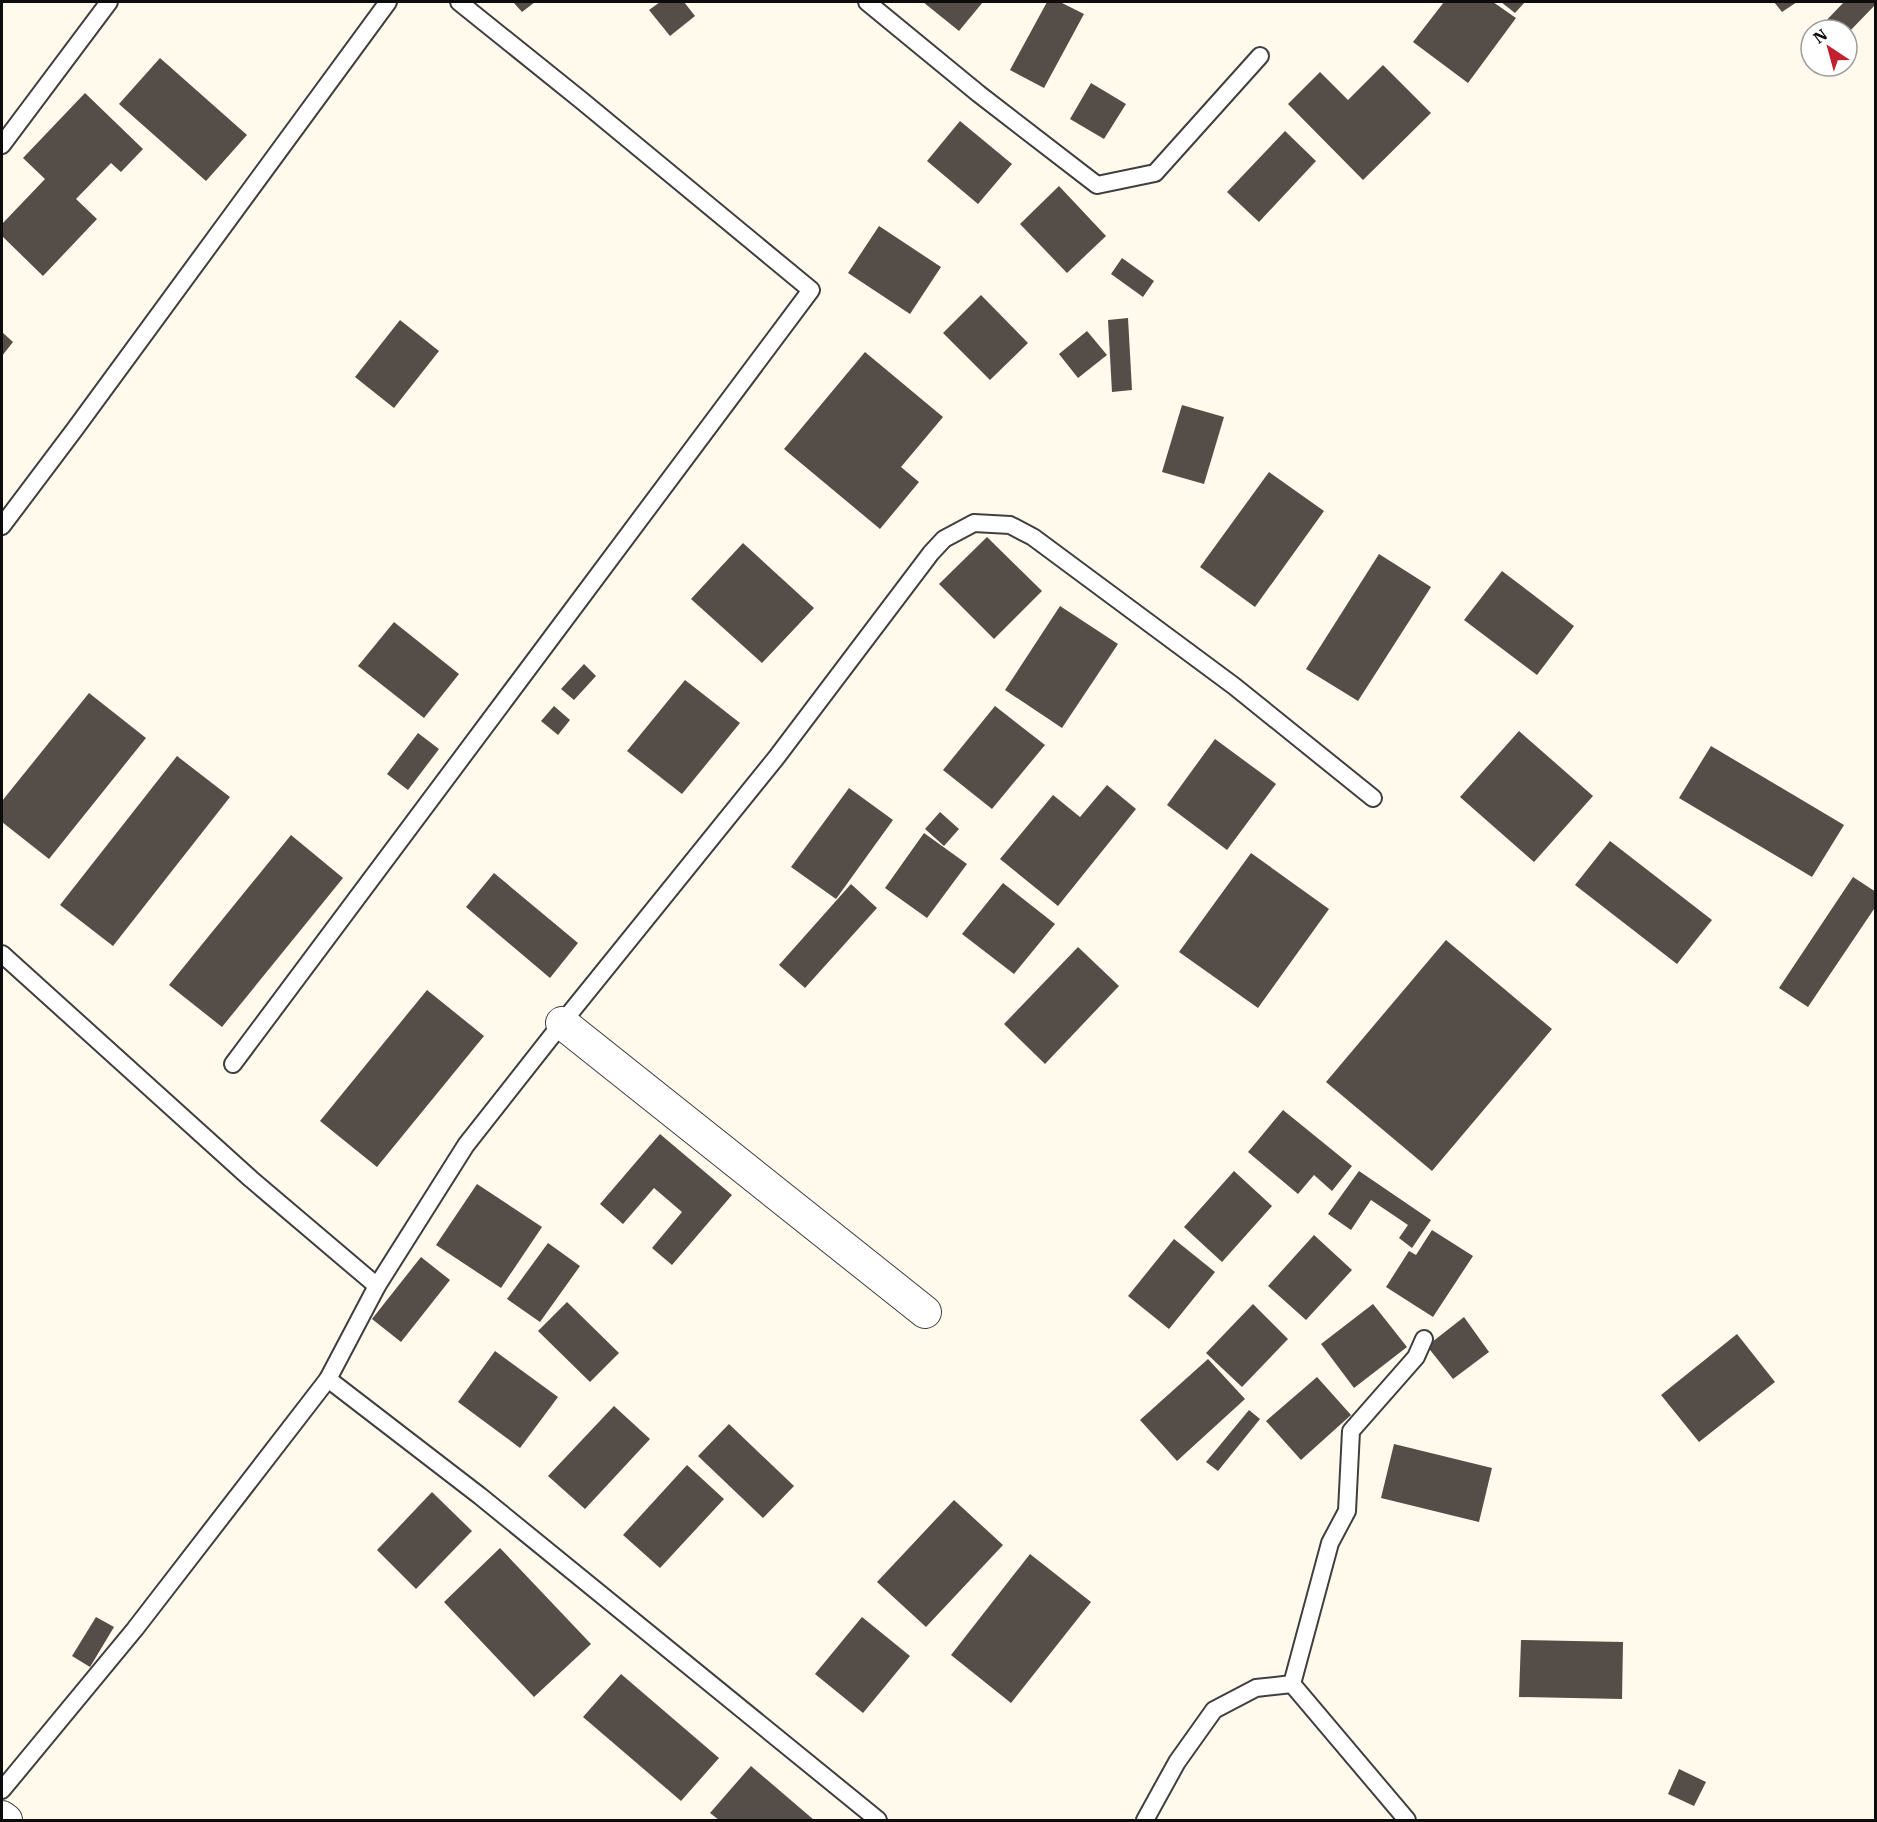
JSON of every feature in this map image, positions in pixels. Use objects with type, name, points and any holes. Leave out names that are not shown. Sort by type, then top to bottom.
[{"type":"street","points":[[562,1023],[925,1312]]},
{"type":"street","points":[[2,1816],[6,1821]]},
{"type":"lane","points":[[2,145],[109,2]]},
{"type":"lane","points":[[2,526],[388,2]]},
{"type":"lane","points":[[233,1064],[811,290],[591,107],[459,2]]},
{"type":"lane","points":[[867,2],[979,94],[1097,185],[1155,173],[1260,56]]},
{"type":"lane","points":[[2,1790],[135,1629],[328,1379],[377,1286],[466,1145],[776,758],[944,539],[974,522],[1010,525],[1033,537],[1234,686],[1373,798]]},
{"type":"lane","points":[[2,954],[251,1179],[377,1286]]},
{"type":"lane","points":[[1292,1684],[1330,1543],[1347,1511],[1351,1431],[1416,1357],[1424,1339]]},
{"type":"lane","points":[[328,1379],[480,1496],[878,1821]]},
{"type":"lane","points":[[1145,1821],[1177,1762],[1214,1710],[1256,1688],[1292,1684]]},
{"type":"lane","points":[[1292,1684],[1407,1821]]},
{"type":"building","points":[[513,2],[535,2],[522,12]]},
{"type":"building","points":[[660,2],[684,2],[695,16],[670,36],[649,10]]},
{"type":"building","points":[[923,2],[983,2],[959,31]]},
{"type":"building","points":[[1047,2],[1060,2],[1084,14],[1044,88],[1010,70]]},
{"type":"building","points":[[1444,2],[1493,2],[1516,18],[1468,83],[1413,42]]},
{"type":"building","points":[[1501,2],[1525,2],[1515,13]]},
{"type":"building","points":[[1774,2],[1797,2],[1782,12]]},
{"type":"building","points":[[1844,2],[1876,2],[1859,22],[1859,18],[1829,18]]},
{"type":"building","points":[[160,58],[247,135],[206,181],[119,104]]},
{"type":"building","points":[[1383,65],[1431,113],[1363,180],[1288,104],[1320,72],[1348,100]]},
{"type":"building","points":[[1091,83],[1126,104],[1104,139],[1070,119]]},
{"type":"building","points":[[85,93],[143,149],[121,172],[111,163],[76,199],[97,219],[43,276],[2,236],[2,224],[45,179],[23,158]]},
{"type":"building","points":[[960,121],[1012,164],[978,204],[927,161]]},
{"type":"building","points":[[1285,131],[1316,161],[1259,222],[1227,192]]},
{"type":"building","points":[[1059,186],[1106,236],[1067,273],[1020,224]]},
{"type":"building","points":[[879,226],[941,267],[910,314],[848,273]]},
{"type":"building","points":[[1122,258],[1154,281],[1143,297],[1111,274]]},
{"type":"building","points":[[981,295],[1028,343],[990,380],[943,333]]},
{"type":"building","points":[[1128,318],[1132,390],[1112,392],[1108,320]]},
{"type":"building","points":[[400,320],[439,351],[394,408],[355,377]]},
{"type":"building","points":[[1087,331],[1107,355],[1078,378],[1059,354]]},
{"type":"building","points":[[2,332],[13,342],[2,356]]},
{"type":"building","points":[[865,352],[943,417],[901,467],[919,482],[880,529],[784,449]]},
{"type":"building","points":[[1182,405],[1224,417],[1204,484],[1162,472]]},
{"type":"building","points":[[1269,472],[1324,511],[1255,607],[1200,567]]},
{"type":"building","points":[[987,537],[1042,591],[994,639],[939,584]]},
{"type":"building","points":[[743,543],[814,608],[762,663],[691,599]]},
{"type":"building","points":[[1379,554],[1431,587],[1358,701],[1306,669]]},
{"type":"building","points":[[1502,571],[1574,626],[1537,675],[1464,620]]},
{"type":"building","points":[[1060,606],[1118,644],[1062,728],[1005,690]]},
{"type":"building","points":[[394,622],[459,674],[424,718],[358,666]]},
{"type":"building","points":[[584,664],[596,676],[574,700],[561,689]]},
{"type":"building","points":[[685,680],[740,723],[682,794],[627,751]]},
{"type":"building","points":[[89,693],[146,738],[49,859],[2,822],[2,801]]},
{"type":"building","points":[[554,706],[570,720],[558,735],[541,721]]},
{"type":"building","points":[[995,706],[1045,745],[992,809],[943,770]]},
{"type":"building","points":[[1519,731],[1593,796],[1534,862],[1460,797]]},
{"type":"building","points":[[418,733],[439,749],[408,790],[387,774]]},
{"type":"building","points":[[1215,739],[1276,784],[1227,850],[1167,805]]},
{"type":"building","points":[[1711,746],[1844,825],[1812,877],[1679,798]]},
{"type":"building","points":[[177,756],[230,797],[113,946],[60,905]]},
{"type":"building","points":[[1107,785],[1136,809],[1058,906],[1000,859],[1053,795],[1080,817]]},
{"type":"building","points":[[849,788],[893,820],[836,899],[791,867]]},
{"type":"building","points":[[940,812],[959,829],[944,846],[925,829]]},
{"type":"building","points":[[924,833],[967,864],[927,918],[885,888]]},
{"type":"building","points":[[291,835],[343,878],[222,1027],[169,985]]},
{"type":"building","points":[[1610,841],[1712,920],[1677,964],[1575,885]]},
{"type":"building","points":[[1251,853],[1329,909],[1258,1008],[1179,952]]},
{"type":"building","points":[[494,873],[578,943],[550,978],[466,907]]},
{"type":"building","points":[[1853,877],[1876,892],[1876,906],[1808,1007],[1779,988]]},
{"type":"building","points":[[1003,883],[1055,924],[1014,974],[962,934]]},
{"type":"building","points":[[851,884],[877,908],[805,988],[779,965]]},
{"type":"building","points":[[1446,940],[1552,1029],[1432,1171],[1326,1082]]},
{"type":"building","points":[[1078,947],[1119,986],[1045,1064],[1004,1024]]},
{"type":"building","points":[[427,990],[484,1036],[377,1167],[320,1121]]},
{"type":"building","points":[[1283,1110],[1352,1166],[1332,1191],[1314,1175],[1298,1194],[1248,1152]]},
{"type":"building","points":[[660,1134],[732,1195],[672,1265],[652,1248],[682,1212],[654,1188],[623,1224],[600,1204]]},
{"type":"building","points":[[1234,1171],[1272,1206],[1222,1262],[1184,1227]]},
{"type":"building","points":[[1359,1171],[1431,1220],[1412,1248],[1399,1238],[1408,1225],[1371,1200],[1351,1230],[1328,1214]]},
{"type":"building","points":[[477,1184],[542,1227],[501,1288],[436,1245]]},
{"type":"building","points":[[1432,1230],[1473,1256],[1433,1317],[1386,1287],[1409,1251],[1416,1255]]},
{"type":"building","points":[[1314,1235],[1352,1270],[1306,1320],[1268,1286]]},
{"type":"building","points":[[1174,1239],[1215,1272],[1169,1329],[1128,1296]]},
{"type":"building","points":[[548,1243],[580,1266],[540,1322],[507,1299]]},
{"type":"building","points":[[421,1257],[450,1280],[401,1342],[372,1319]]},
{"type":"building","points":[[567,1302],[619,1353],[590,1382],[538,1331]]},
{"type":"building","points":[[1253,1304],[1288,1339],[1242,1387],[1206,1353]]},
{"type":"building","points":[[1373,1304],[1407,1347],[1354,1388],[1321,1344]]},
{"type":"building","points":[[1464,1317],[1489,1352],[1453,1379],[1427,1346]]},
{"type":"building","points":[[1737,1334],[1775,1382],[1699,1442],[1661,1395]]},
{"type":"building","points":[[495,1351],[558,1397],[520,1448],[458,1402]]},
{"type":"building","points":[[1208,1359],[1245,1399],[1177,1461],[1140,1420]]},
{"type":"building","points":[[1317,1377],[1351,1415],[1301,1460],[1266,1421]]},
{"type":"building","points":[[614,1406],[650,1439],[585,1509],[548,1476]]},
{"type":"building","points":[[1249,1410],[1260,1419],[1218,1471],[1206,1462]]},
{"type":"building","points":[[729,1424],[794,1486],[763,1518],[698,1456]]},
{"type":"building","points":[[1394,1444],[1492,1468],[1479,1522],[1381,1498]]},
{"type":"building","points":[[687,1465],[724,1499],[660,1568],[623,1535]]},
{"type":"building","points":[[432,1492],[472,1531],[416,1589],[377,1550]]},
{"type":"building","points":[[954,1500],[1003,1545],[926,1627],[877,1582]]},
{"type":"building","points":[[500,1548],[591,1644],[534,1697],[444,1602]]},
{"type":"building","points":[[1030,1554],[1091,1602],[1011,1703],[951,1655]]},
{"type":"building","points":[[96,1617],[114,1627],[90,1667],[72,1656]]},
{"type":"building","points":[[862,1617],[910,1656],[863,1713],[815,1674]]},
{"type":"building","points":[[1521,1640],[1623,1642],[1622,1699],[1519,1697]]},
{"type":"building","points":[[621,1674],[719,1758],[681,1801],[583,1717]]},
{"type":"building","points":[[751,1766],[814,1820],[719,1820],[710,1813]]},
{"type":"building","points":[[1679,1769],[1706,1782],[1694,1806],[1668,1794]]}]
